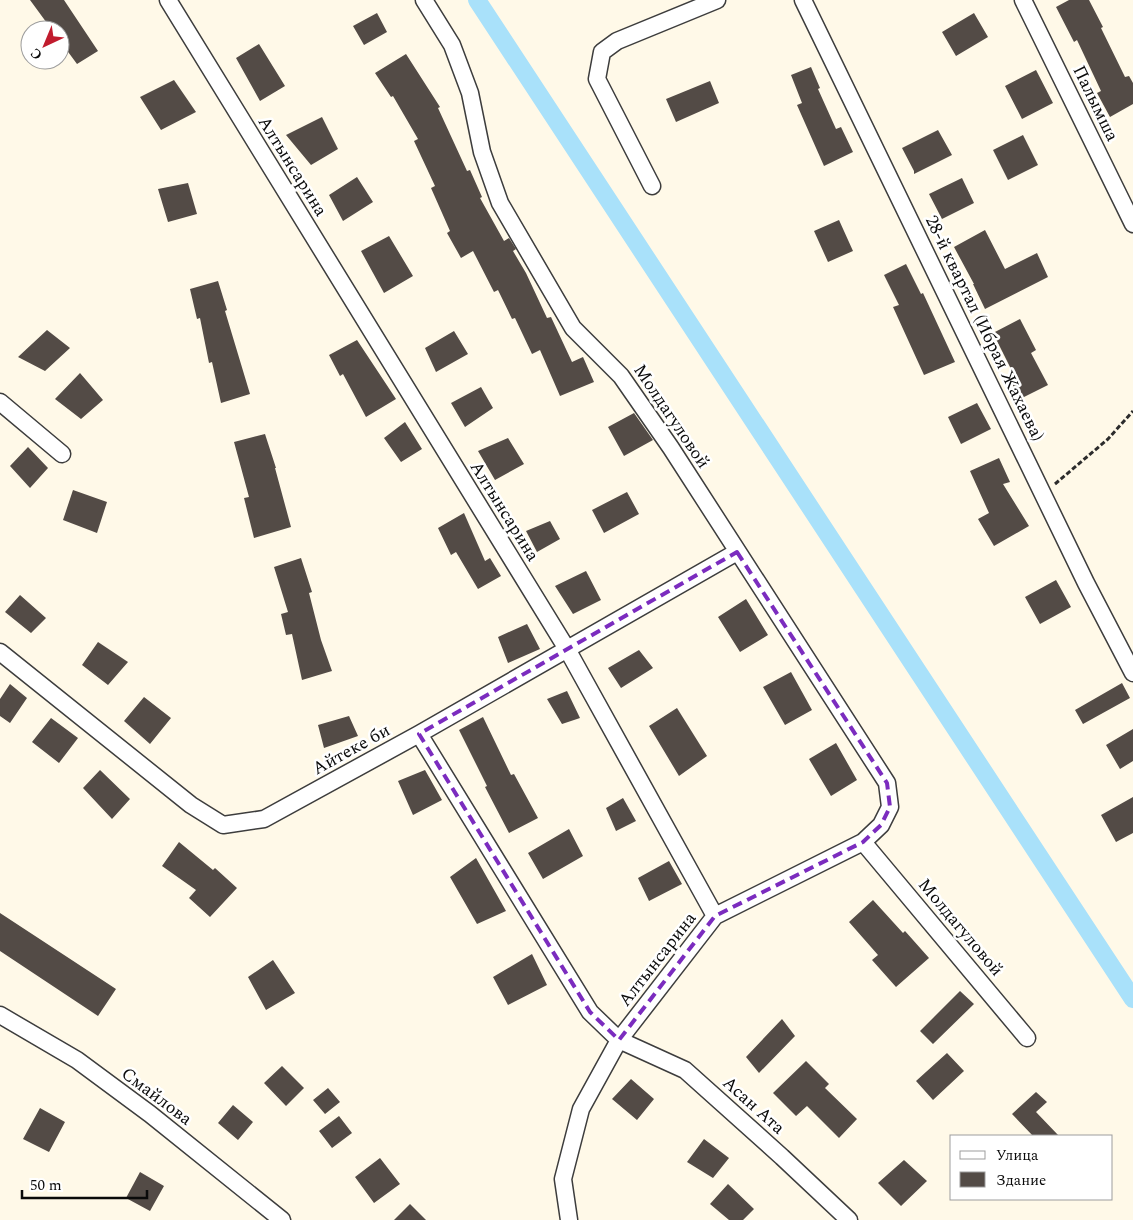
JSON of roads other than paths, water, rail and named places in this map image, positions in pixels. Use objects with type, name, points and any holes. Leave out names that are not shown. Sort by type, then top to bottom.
[{"type":"street","name":"Алтынсарина","points":[[168,0],[567,649],[715,916],[619,1040],[581,1108],[563,1179],[569,1220]]},
{"type":"street","name":"Молдагуловой","points":[[424,0],[452,45],[467,85],[482,152],[500,203],[573,328],[621,376],[671,448],[887,783],[890,807],[882,825],[863,842],[715,916]]},
{"type":"street","points":[[652,186],[597,79],[602,52],[617,41],[718,0]]},
{"type":"street","name":"28-й квартал (Ибрая Жахаева)","points":[[803,0],[1086,583],[1133,672]]},
{"type":"street","name":"Палымша","points":[[1023,0],[1133,224]]},
{"type":"street","points":[[0,402],[62,454]]},
{"type":"street","name":"Айтеке би","points":[[0,652],[191,805],[223,825],[264,819],[419,734],[737,552]]},
{"type":"street","points":[[419,734],[590,1012],[619,1040]]},
{"type":"street","name":"Молдагуловой","points":[[863,842],[1027,1038]]},
{"type":"street","name":"Смайлова","points":[[0,1015],[77,1060],[150,1114],[282,1220]]},
{"type":"street","name":"Асан Ата","points":[[619,1040],[685,1070],[849,1220]]},
{"type":"waterway","points":[[477,0],[1133,999]]}]
